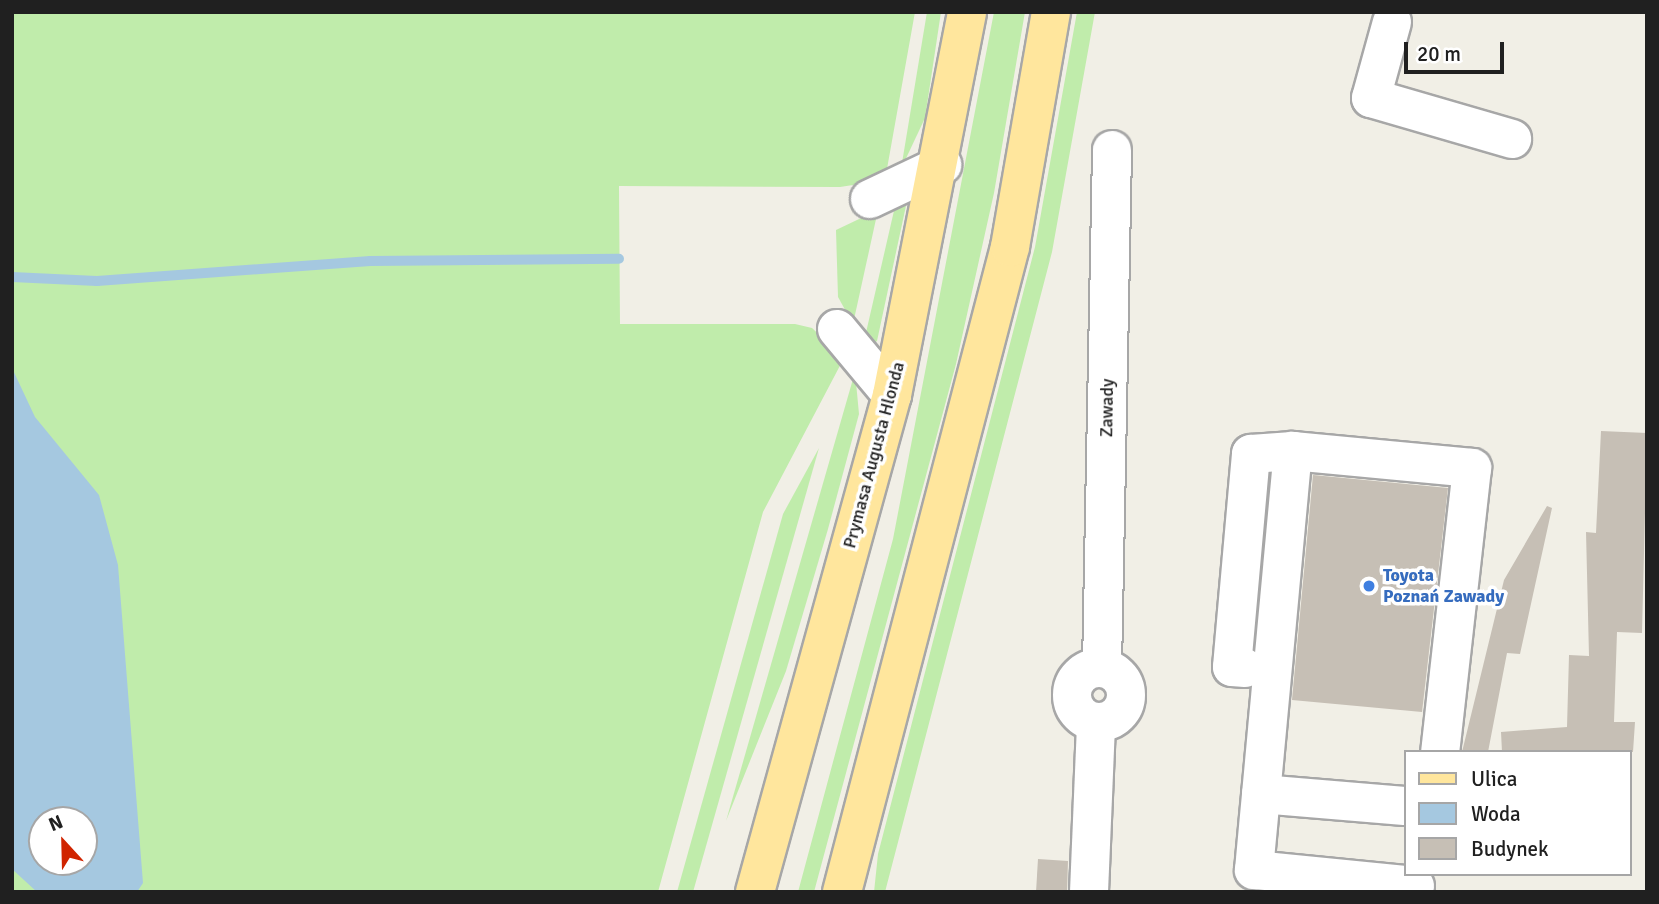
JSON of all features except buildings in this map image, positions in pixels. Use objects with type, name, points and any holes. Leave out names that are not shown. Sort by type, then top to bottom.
[{"type":"main road","name":"Prymasa Augusta Hlonda","points":[[755,892],[892,394],[942,165],[967,12]]},
{"type":"main road","points":[[842,892],[1002,283],[1051,12]]},
{"type":"street","points":[[1392,22],[1371,98],[1512,139]]},
{"type":"street","name":"Zawady","points":[[1089,892],[1096,722],[1079,714],[1071,693],[1081,673],[1102,667],[1112,150]]},
{"type":"street","points":[[870,199],[942,165]]},
{"type":"street","points":[[837,328],[892,394]]},
{"type":"street","points":[[1293,452],[1254,870],[1416,884]]},
{"type":"street","points":[[1245,668],[1232,667],[1251,454],[1293,452],[1472,468],[1440,750]]},
{"type":"street","points":[[1261,794],[1404,806]]},
{"type":"green space","points":[[12,12],[915,12],[885,180],[840,187],[619,186],[620,324],[795,324],[812,328],[844,358],[763,512],[658,892],[12,892]]},
{"type":"green space","points":[[927,12],[941,12],[925,118],[901,169]]},
{"type":"green space","points":[[994,12],[1025,12],[994,193],[956,364],[814,892],[798,892],[893,539]]},
{"type":"green space","points":[[1077,12],[1095,12],[1052,252],[885,892],[874,892],[878,854],[1035,247]]},
{"type":"green space","points":[[907,201],[877,341],[874,343],[865,337],[896,202]]},
{"type":"green space","points":[[878,210],[853,324],[838,297],[836,230]]},
{"type":"green space","points":[[855,372],[859,414],[828,529],[786,671],[726,821]]},
{"type":"green space","points":[[819,448],[693,892],[677,892],[783,514]]},
{"type":"water","points":[[12,368],[35,417],[99,495],[118,565],[143,883],[137,892],[37,892],[12,869]]},
{"type":"waterway","points":[[12,277],[97,281],[370,261],[619,259]]},
{"type":"place","name":"Toyota Poznań Zawady","points":[[1369,586]]}]
